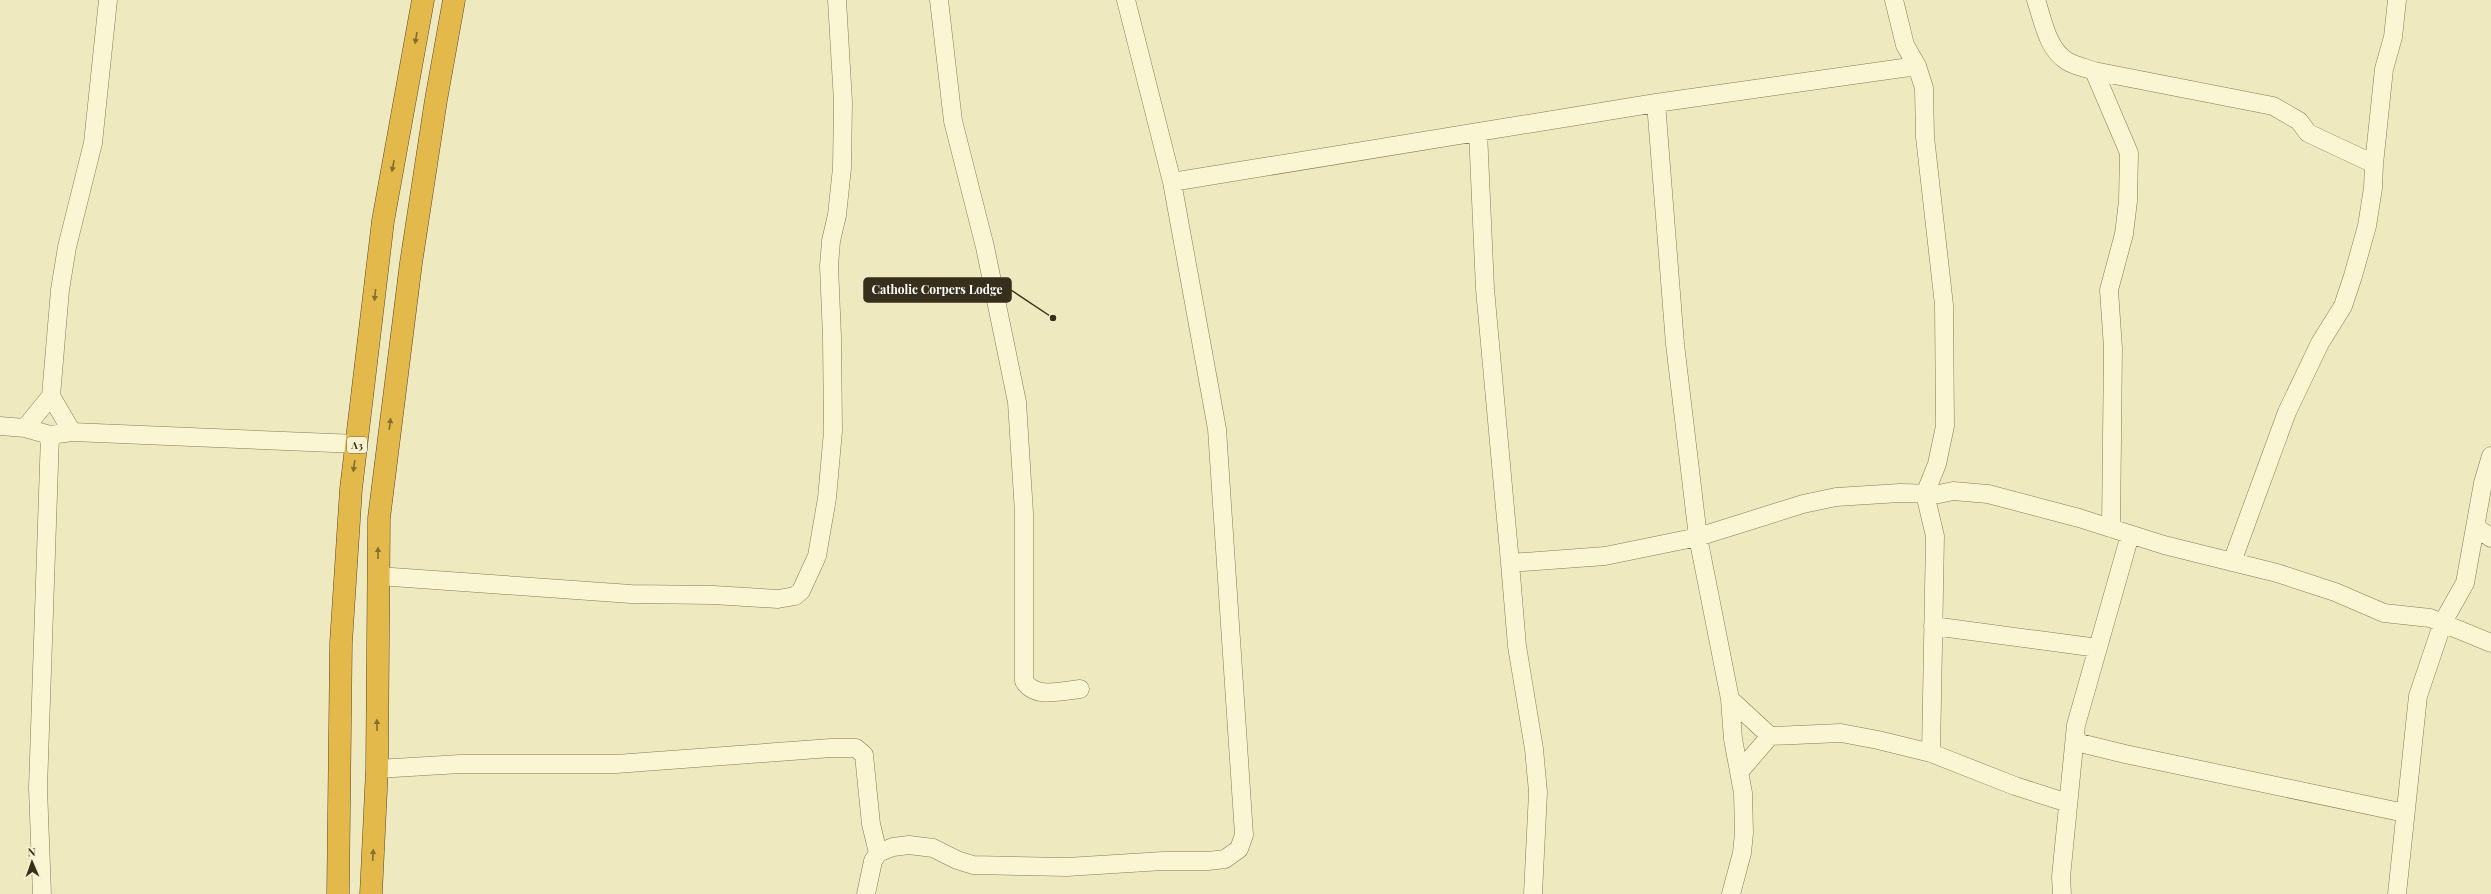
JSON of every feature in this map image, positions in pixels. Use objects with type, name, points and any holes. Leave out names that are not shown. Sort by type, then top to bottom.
[{"type":"highway","name":"A3","points":[[338,894],[341,643],[350,489],[357,444],[382,222],[423,0]]},
{"type":"highway","points":[[371,894],[377,769],[379,518],[398,366],[434,108],[454,0]]},
{"type":"street","points":[[25,428],[51,396],[60,290],[67,247],[93,143],[108,0]]},
{"type":"street","points":[[378,576],[632,594],[713,595],[778,600],[795,596],[801,591],[817,556],[827,498],[833,431],[832,337],[829,266],[840,184],[843,102],[837,0]]},
{"type":"street","points":[[939,0],[953,121],[985,247],[1017,402],[1024,513],[1024,680],[1033,690],[1043,692],[1080,689]]},
{"type":"street","points":[[866,894],[873,861],[878,853],[909,845],[933,848],[957,860],[973,865],[1067,867],[1163,861],[1208,862],[1225,859],[1239,849],[1244,835],[1217,429],[1172,182],[1126,0]]},
{"type":"street","points":[[1894,0],[1905,45],[1917,66],[1924,88],[1925,137],[1944,305],[1946,386],[1945,426],[1937,464],[1925,494],[1935,536],[1931,753]]},
{"type":"street","points":[[2036,0],[2047,35],[2055,50],[2067,61],[2094,70],[2273,106],[2299,121],[2308,133],[2374,164]]},
{"type":"street","points":[[2232,562],[2287,412],[2320,343],[2343,306],[2367,226],[2373,188],[2374,164],[2384,69],[2393,36],[2397,0]]},
{"type":"street","points":[[1172,182],[1656,103],[1917,66]]},
{"type":"street","points":[[2094,70],[2129,153],[2128,201],[2124,234],[2109,290],[2113,348],[2111,528]]},
{"type":"street","points":[[1656,103],[1675,344],[1698,537],[1730,699],[1733,740],[1743,793],[1744,834],[1742,853],[1731,894]]},
{"type":"street","points":[[1478,132],[1485,289],[1517,646],[1534,749],[1538,792],[1533,894]]},
{"type":"street","points":[[51,396],[72,432]]},
{"type":"street","points":[[0,426],[25,428],[50,435],[72,432],[357,444]]},
{"type":"street","points":[[42,894],[38,788],[50,435]]},
{"type":"street","points":[[2397,894],[2418,696],[2443,622],[2465,583],[2483,483],[2491,456]]},
{"type":"street","points":[[1510,563],[1605,556],[1698,537],[1803,504],[1829,499],[1900,493],[1925,494],[1953,491],[1988,494],[2111,528],[2130,535],[2277,573],[2335,592],[2384,613],[2430,618],[2443,622],[2491,643]]},
{"type":"street","points":[[2476,527],[2491,538]]},
{"type":"street","points":[[2062,894],[2061,877],[2076,739],[2076,725],[2130,535]]},
{"type":"street","points":[[1933,626],[2098,648]]},
{"type":"street","points":[[1730,699],[1770,736],[1841,733],[1931,753],[2015,786],[2068,803]]},
{"type":"street","points":[[1740,771],[1770,736]]},
{"type":"street","points":[[2076,739],[2080,743],[2125,754],[2405,813]]},
{"type":"street","points":[[377,769],[460,764],[616,764],[831,748],[856,748],[864,756],[871,824],[878,853]]},
{"type":"place","name":"Catholic Corpers Lodge","points":[[1053,318]]}]
